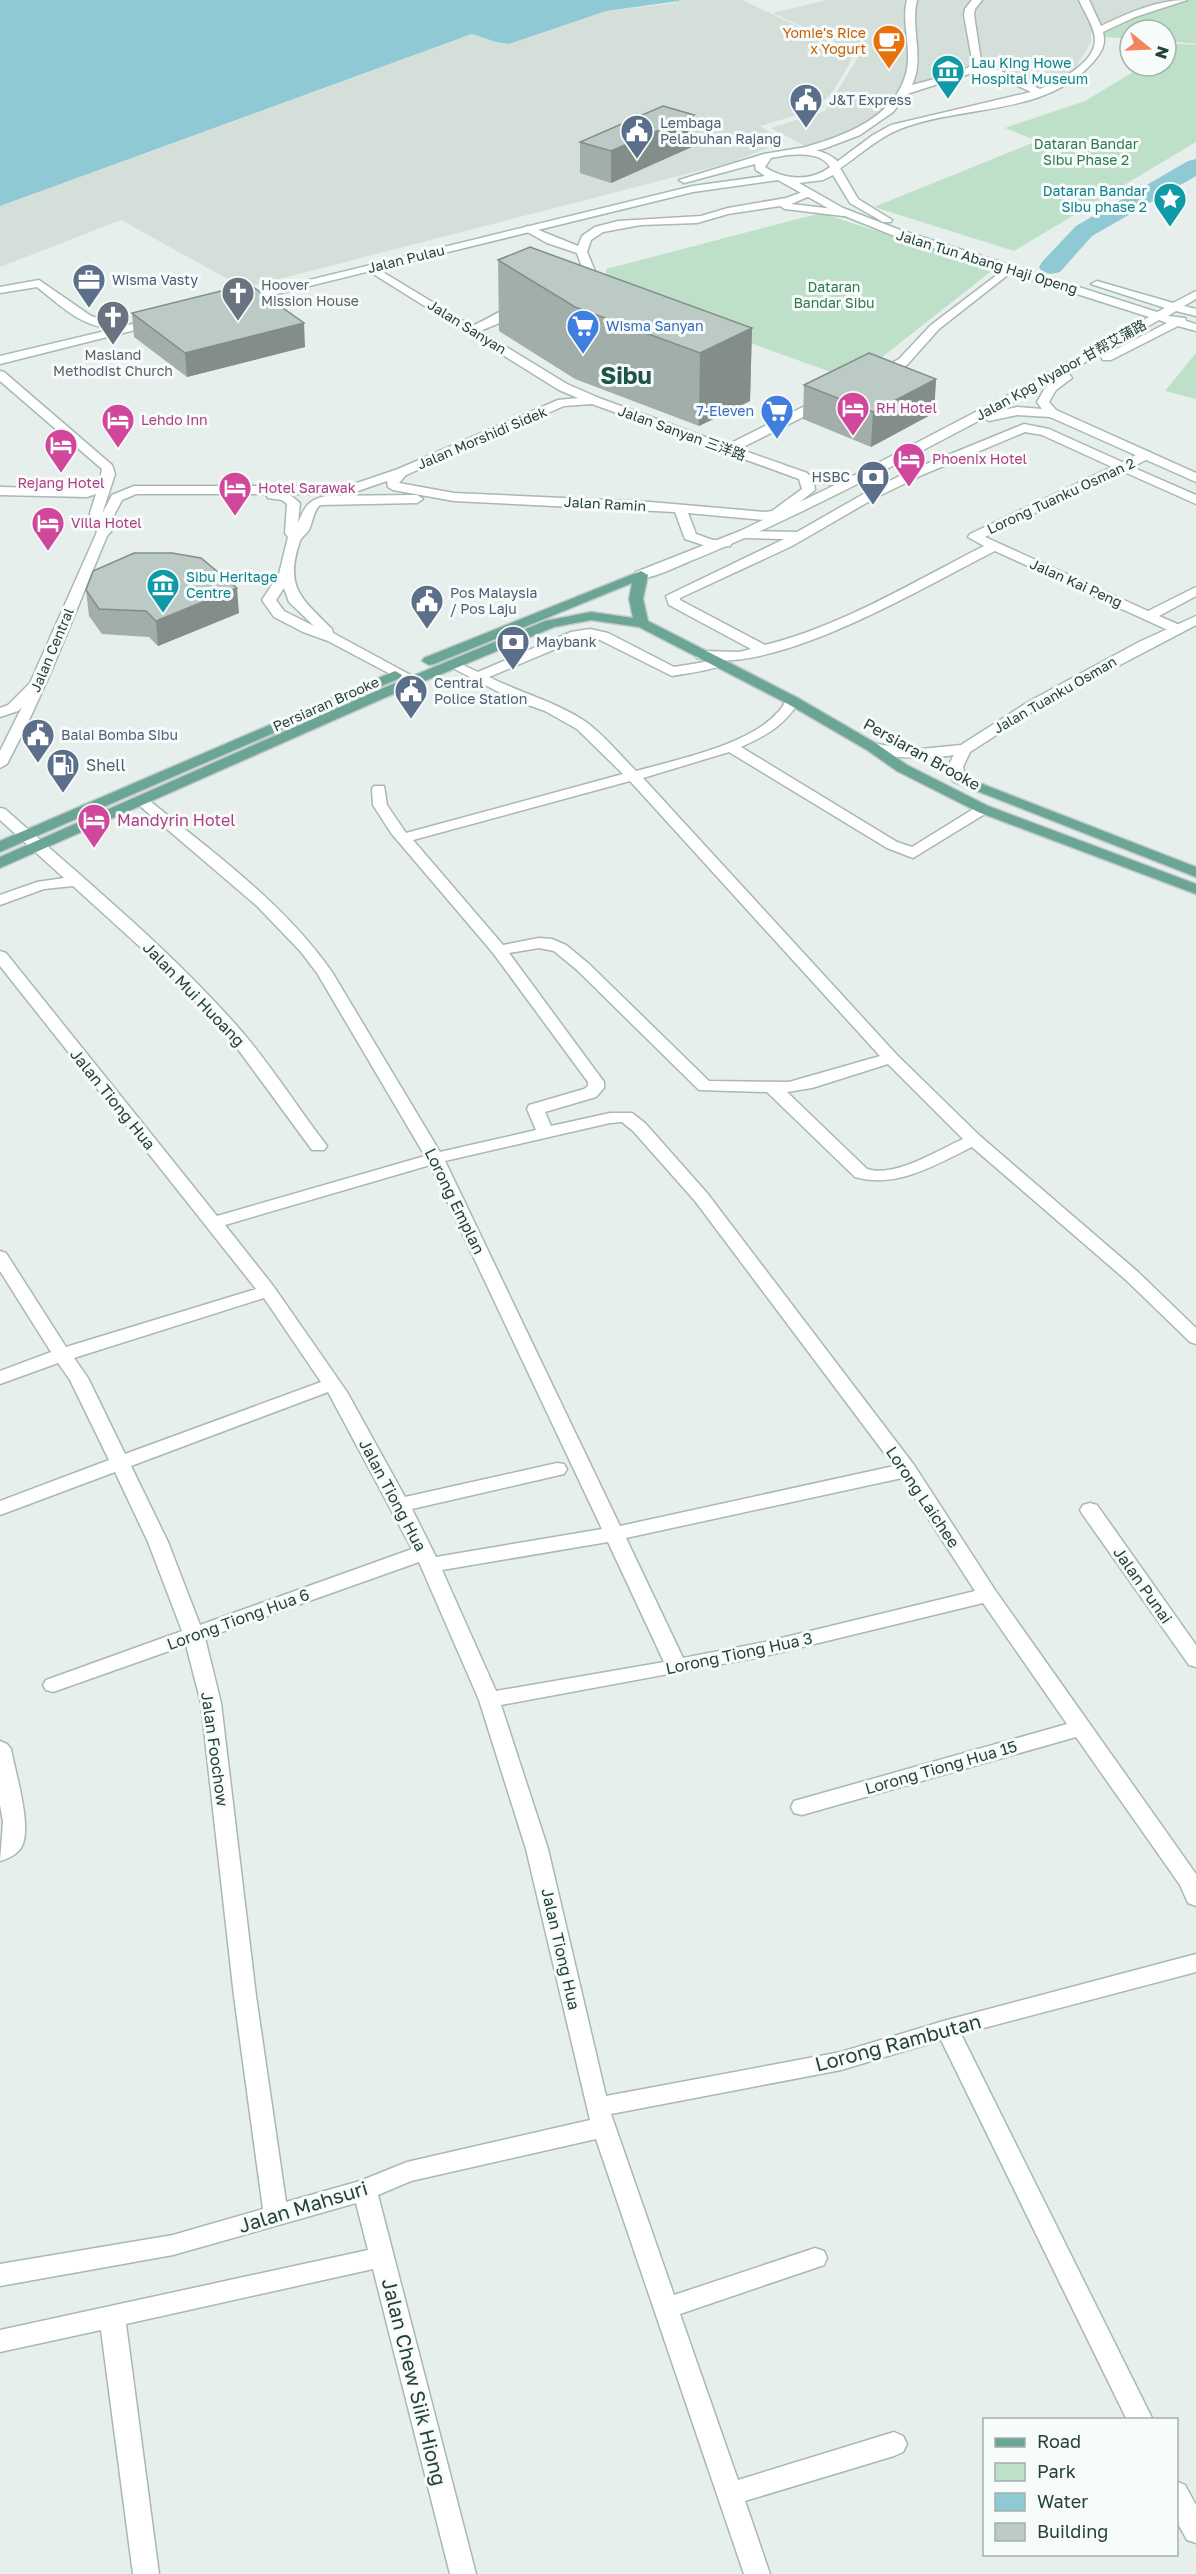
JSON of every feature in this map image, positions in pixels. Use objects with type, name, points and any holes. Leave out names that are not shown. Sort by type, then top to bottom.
[{"type":"main road","points":[[641,575],[635,593],[642,623]]},
{"type":"main road","name":"Persiaran Brooke","points":[[0,846],[41,848],[397,674],[529,618],[641,575]]},
{"type":"main road","name":"Persiaran Brooke","points":[[0,863],[41,848],[140,800],[452,664],[550,624],[571,618],[599,616],[642,623],[793,701],[872,747],[902,768],[983,809],[1196,889]]},
{"type":"main road","name":"Persiaran Brooke","points":[[958,779],[1196,872]]},
{"type":"street","points":[[903,97],[912,69],[912,0]]},
{"type":"street","points":[[975,69],[978,63],[969,15],[970,9],[977,0]]},
{"type":"street","points":[[1084,0],[1089,16],[1098,31],[1132,15]]},
{"type":"street","points":[[1089,16],[1108,18],[1132,15],[1183,1]]},
{"type":"street","name":"Jalan Pulau","points":[[802,152],[777,153],[763,159],[643,192],[225,301],[371,268],[693,189],[782,178],[811,179],[823,176],[887,130],[916,121],[988,108],[1039,92],[1079,73],[1091,61],[1098,48],[1100,38],[1098,31]]},
{"type":"street","points":[[802,152],[826,146],[855,134],[882,115],[917,84],[975,69],[997,73],[1039,92]]},
{"type":"street","points":[[920,109],[949,115]]},
{"type":"street","points":[[802,152],[831,159],[835,167]]},
{"type":"street","name":"Jalan Tun Abang Haji Openg","points":[[763,159],[760,168],[843,213],[875,227],[1196,328]]},
{"type":"street","name":"Jalan Tun Abang Haji Openg","points":[[835,167],[854,201],[892,223],[1196,313]]},
{"type":"street","points":[[559,288],[589,272],[582,259],[581,250],[586,238],[604,227],[640,222],[696,221],[726,211],[792,201],[808,193]]},
{"type":"street","points":[[760,206],[806,207],[843,213]]},
{"type":"street","points":[[527,229],[550,241],[581,250]]},
{"type":"street","points":[[908,237],[920,231]]},
{"type":"street","name":"Jalan Sanyan","points":[[371,268],[563,387]]},
{"type":"street","points":[[869,380],[903,362],[935,327],[1010,268]]},
{"type":"street","points":[[0,290],[28,283],[39,283],[92,322],[109,326],[161,317],[78,340],[0,358]]},
{"type":"street","name":"Jalan Kpg Nyabor 甘帮艾蒲路","points":[[641,575],[728,542],[782,518],[964,423],[1196,294]]},
{"type":"street","points":[[1080,359],[1124,321],[1105,299]]},
{"type":"street","points":[[471,330],[493,322],[530,301]]},
{"type":"street","name":"Jalan Kpg Nyabor 甘帮艾蒲路","points":[[1052,413],[1043,402],[1049,389],[1062,380],[1196,313]]},
{"type":"street","points":[[78,340],[88,332],[92,322]]},
{"type":"street","points":[[1131,345],[1158,334],[1173,332],[1196,334]]},
{"type":"street","points":[[0,375],[108,468],[110,474],[96,513],[101,532],[109,528],[130,497],[155,492],[286,497],[292,500],[295,506],[290,528],[291,533],[295,536]]},
{"type":"street","points":[[562,403],[566,396],[563,387]]},
{"type":"street","name":"Jalan Sanyan 三洋路","points":[[563,387],[595,401],[803,476]]},
{"type":"street","points":[[728,449],[838,395]]},
{"type":"street","name":"Jalan Morshidi Sidek","points":[[101,532],[117,498],[142,488],[338,491],[364,486],[402,472],[562,403],[581,400],[595,401]]},
{"type":"street","name":"Jalan Kpg Nyabor 甘帮艾蒲路","points":[[964,423],[1017,411],[1052,413]]},
{"type":"street","points":[[1052,413],[1196,478]]},
{"type":"street","points":[[765,651],[672,600],[681,591],[800,536],[871,495],[918,472],[1029,428],[1045,432],[1196,500]]},
{"type":"street","name":"Lorong Tuanku Osman 2","points":[[975,537],[1146,455]]},
{"type":"street","points":[[892,461],[918,472]]},
{"type":"street","name":"Jalan Ramin","points":[[402,472],[394,478],[392,484],[397,487],[454,497],[680,508],[756,516],[776,514],[808,493],[808,483],[803,476]]},
{"type":"street","name":"Jalan Kpg Nyabor 甘帮艾蒲路","points":[[803,476],[837,482],[867,474]]},
{"type":"street","points":[[0,491],[103,492]]},
{"type":"street","points":[[411,681],[333,638],[293,622],[273,609],[269,600],[286,574],[295,536],[302,531],[311,506],[316,502],[454,497]]},
{"type":"street","points":[[680,508],[690,536],[712,544],[728,542],[738,532],[736,525],[730,519],[709,511]]},
{"type":"street","name":"Jalan Central","points":[[1,761],[25,718],[101,532]]},
{"type":"street","points":[[747,534],[800,536]]},
{"type":"street","name":"Jalan Kai Peng","points":[[975,537],[1177,628]]},
{"type":"street","points":[[702,655],[740,656],[806,639],[881,604],[994,546]]},
{"type":"street","points":[[286,574],[294,599],[333,638]]},
{"type":"street","points":[[1149,616],[1196,591]]},
{"type":"street","name":"Jalan Tuanku Osman","points":[[872,747],[911,754],[942,753],[965,749],[1033,705],[1196,620]]},
{"type":"street","points":[[480,676],[582,633],[603,636],[672,672],[695,666],[720,664]]},
{"type":"street","points":[[452,664],[550,708],[582,726],[633,776],[891,1058],[974,1140],[1132,1276],[1196,1338]]},
{"type":"street","points":[[0,713],[13,708],[37,684]]},
{"type":"street","points":[[402,838],[707,756],[730,747],[770,725],[782,717],[793,701]]},
{"type":"street","points":[[0,742],[1,761]]},
{"type":"street","points":[[730,747],[892,845],[913,853],[983,809]]},
{"type":"street","points":[[958,779],[955,775],[955,768],[965,749]]},
{"type":"street","points":[[212,1223],[435,1158],[546,1133],[535,1109],[590,1093],[597,1082],[499,950],[402,838],[380,805],[379,789]]},
{"type":"street","name":"Lorong Emplan","points":[[140,800],[244,887],[304,945],[324,972],[435,1158],[677,1667]]},
{"type":"street","points":[[0,812],[41,848],[42,885]]},
{"type":"street","name":"Jalan Mui Huoang","points":[[41,848],[166,962],[232,1030],[318,1146]]},
{"type":"street","points":[[0,900],[42,885],[79,881]]},
{"type":"street","points":[[499,950],[539,943],[552,944],[560,948],[583,967],[700,1084],[772,1087],[806,1084],[891,1058]]},
{"type":"street","name":"Jalan Tiong Hua","points":[[0,956],[268,1291],[332,1384],[400,1505],[426,1559],[489,1700],[537,1849],[600,2117],[757,2574]]},
{"type":"street","points":[[772,1087],[861,1173],[871,1177],[898,1173],[974,1140]]},
{"type":"street","name":"Lorong Laichee","points":[[546,1133],[610,1118],[626,1117],[639,1127],[701,1197],[907,1470],[988,1596],[1194,1885]]},
{"type":"street","name":"Jalan Foochow","points":[[0,1257],[79,1378],[158,1542],[194,1635],[211,1703],[245,1996],[276,2217]]},
{"type":"street","points":[[0,1378],[62,1355],[268,1291]]},
{"type":"street","points":[[0,1508],[332,1384]]},
{"type":"street","points":[[400,1505],[557,1469]]},
{"type":"street","name":"Lorong Tiong Hua 6","points":[[53,1685],[194,1635],[426,1559],[614,1534],[907,1470]]},
{"type":"street","name":"Jalan Punai","points":[[1090,1510],[1196,1660]]},
{"type":"street","name":"Lorong Tiong Hua 3","points":[[489,1700],[765,1649],[988,1596]]},
{"type":"street","name":"Lorong Tiong Hua 15","points":[[802,1807],[1080,1728]]},
{"type":"street","points":[[0,1749],[14,1822],[13,1843],[5,1852],[0,1853]]},
{"type":"street","name":"Lorong Rambutan","points":[[600,2117],[841,2061],[947,2029],[1196,1963]]},
{"type":"street","points":[[947,2029],[1139,2418]]},
{"type":"street","name":"Jalan Mahsuri","points":[[0,2275],[173,2245],[276,2217],[365,2190],[417,2170],[600,2117]]},
{"type":"street","name":"Jalan Chew Siik Hiong","points":[[365,2190],[463,2574]]},
{"type":"street","points":[[0,2341],[382,2258]]},
{"type":"street","points":[[666,2308],[815,2259]]},
{"type":"street","points":[[112,2316],[146,2574]]},
{"type":"street","points":[[730,2494],[894,2444]]},
{"type":"street","points":[[1178,2497],[1196,2531]]},
{"type":"shaded area","points":[[679,0],[742,0],[851,51],[851,61],[832,93],[814,110],[760,126],[785,141],[733,162],[244,288],[121,220],[0,267],[0,206],[473,34],[509,44],[606,11],[675,3]]},
{"type":"shaded area","points":[[826,0],[1176,0],[1129,13],[1091,33],[1091,42],[1075,69],[1037,92],[999,75],[969,74],[933,85],[908,87],[868,125],[805,146],[771,128],[825,111],[860,54],[773,13]]},
{"type":"green space","points":[[1196,0],[1196,44],[1178,42],[1178,18],[1134,18],[1158,7]]},
{"type":"green space","points":[[1118,25],[1118,38],[1095,36]]},
{"type":"green space","name":"Dataran Bandar Sibu Phase 2","points":[[1178,44],[1196,45],[1196,142],[1014,251],[874,207],[1037,141],[1005,128],[1085,101],[1123,78],[1178,78]]},
{"type":"green space","name":"Dataran Bandar Sibu","points":[[821,213],[994,269],[853,380],[612,293],[606,279],[606,269]]},
{"type":"green space","points":[[1196,353],[1196,399],[1165,391]]},
{"type":"water","points":[[0,0],[679,1],[606,11],[509,44],[472,34],[0,206]]},
{"type":"building","points":[[663,106],[694,115],[611,151],[580,142]]},
{"type":"building","points":[[530,247],[752,328],[700,353],[575,307],[498,260]]},
{"type":"building","points":[[249,284],[304,323],[185,353],[132,313]]},
{"type":"building","points":[[869,353],[936,379],[873,412],[804,385]]},
{"type":"building","points":[[134,553],[172,553],[201,558],[237,588],[156,621],[146,611],[99,609],[86,590],[93,571]]},
{"type":"waterway","points":[[1051,267],[1084,231],[1196,166]]},
{"type":"place","name":"Yomie's Rice x Yogurt","points":[[889,70]]},
{"type":"place","name":"Lau King Howe Hospital Museum","points":[[948,100]]},
{"type":"place","name":"J&T Express","points":[[806,129]]},
{"type":"place","name":"Lembaga Pelabuhan Rajang","points":[[637,160]]},
{"type":"place","name":"Dataran Bandar Sibu phase 2","points":[[1170,228]]},
{"type":"place","name":"Wisma Vasty","points":[[89,309]]},
{"type":"place","name":"Hoover Mission House","points":[[238,322]]},
{"type":"place","name":"Masland Methodist Church","points":[[113,346]]},
{"type":"place","name":"Wisma Sanyan","points":[[583,355]]},
{"type":"place","name":"RH Hotel","points":[[853,437]]},
{"type":"place","name":"7-Eleven","points":[[777,440]]},
{"type":"place","name":"Lehdo Inn","points":[[118,449]]},
{"type":"place","name":"Rejang Hotel","points":[[61,474]]},
{"type":"place","name":"Phoenix Hotel","points":[[909,488]]},
{"type":"place","name":"HSBC","points":[[873,506]]},
{"type":"place","name":"Hotel Sarawak","points":[[235,517]]},
{"type":"place","name":"Villa Hotel","points":[[48,552]]},
{"type":"place","name":"Sibu Heritage Centre","points":[[163,614]]},
{"type":"place","name":"Pos Malaysia / Pos Laju","points":[[427,630]]},
{"type":"place","name":"Maybank","points":[[513,671]]},
{"type":"place","name":"Central Police Station","points":[[411,720]]},
{"type":"place","name":"Balai Bomba Sibu","points":[[38,764]]},
{"type":"place","name":"Shell","points":[[63,794]]},
{"type":"place","name":"Mandyrin Hotel","points":[[94,849]]},
{"type":"district","name":"Sibu","points":[[626,376]]}]
